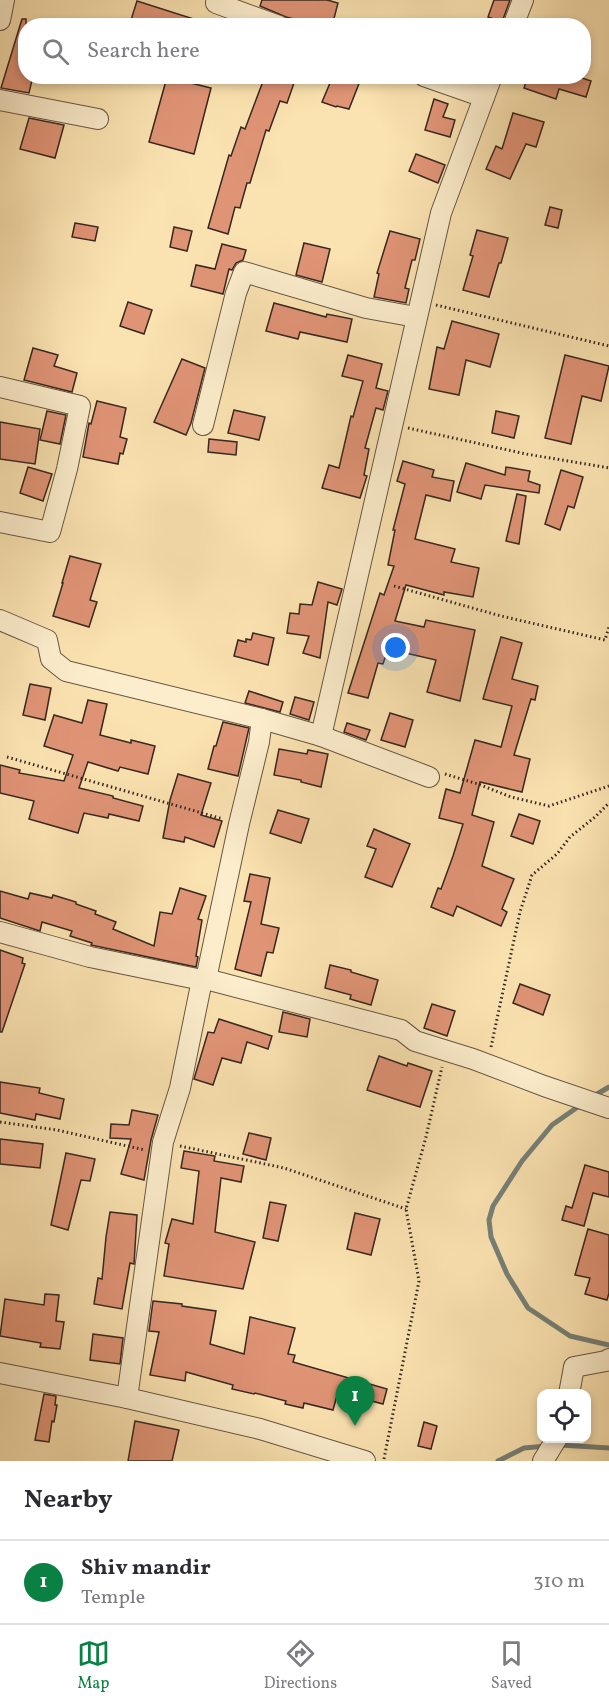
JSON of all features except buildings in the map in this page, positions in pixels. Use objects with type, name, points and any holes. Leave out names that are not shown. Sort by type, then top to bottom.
[{"type":"street","points":[[0,20],[4,0]]},
{"type":"street","points":[[516,18],[523,0]]},
{"type":"street","points":[[216,3],[257,18]]},
{"type":"street","points":[[447,84],[484,97]]},
{"type":"street","points":[[321,736],[441,213],[489,84]]},
{"type":"street","points":[[0,100],[98,119]]},
{"type":"street","points":[[203,425],[236,293],[244,272],[366,308],[418,309]]},
{"type":"street","points":[[0,387],[80,406],[67,469],[50,532],[0,522]]},
{"type":"street","points":[[0,621],[47,640],[51,659],[66,671],[262,719],[321,736],[429,777]]},
{"type":"street","points":[[127,1398],[162,1148],[180,1088],[259,742],[262,719]]},
{"type":"street","points":[[0,932],[90,957],[204,979],[401,1030],[415,1041],[473,1059],[609,1108]]},
{"type":"street","points":[[570,1389],[574,1367],[609,1359]]},
{"type":"street","points":[[0,1373],[127,1398],[260,1429],[365,1461]]},
{"type":"street","points":[[543,1461],[554,1443]]},
{"type":"path","points":[[418,309],[609,346]]},
{"type":"path","points":[[392,424],[526,454],[609,468]]},
{"type":"path","points":[[394,586],[501,616],[606,640],[609,627]]},
{"type":"path","points":[[7,757],[239,824]]},
{"type":"path","points":[[429,777],[445,774],[478,783],[511,797],[549,806],[609,786]]},
{"type":"path","points":[[383,1461],[419,1281],[406,1209],[426,1137],[441,1067],[446,1057],[460,1060],[473,1059],[490,1052],[520,912],[532,875],[557,854],[570,837],[595,818],[609,803]]},
{"type":"path","points":[[0,1122],[284,1168],[406,1209]]},
{"type":"waterway","points":[[592,1097],[609,1087]]},
{"type":"waterway","points":[[582,1104],[552,1125],[522,1161],[493,1206],[489,1220],[491,1237],[507,1274],[528,1308],[570,1336],[609,1345]]},
{"type":"waterway","points":[[560,1445],[609,1448]]},
{"type":"waterway","points":[[498,1461],[524,1448],[547,1446]]},
{"type":"place","name":"Shiv mandir","points":[[355,1426]]}]
